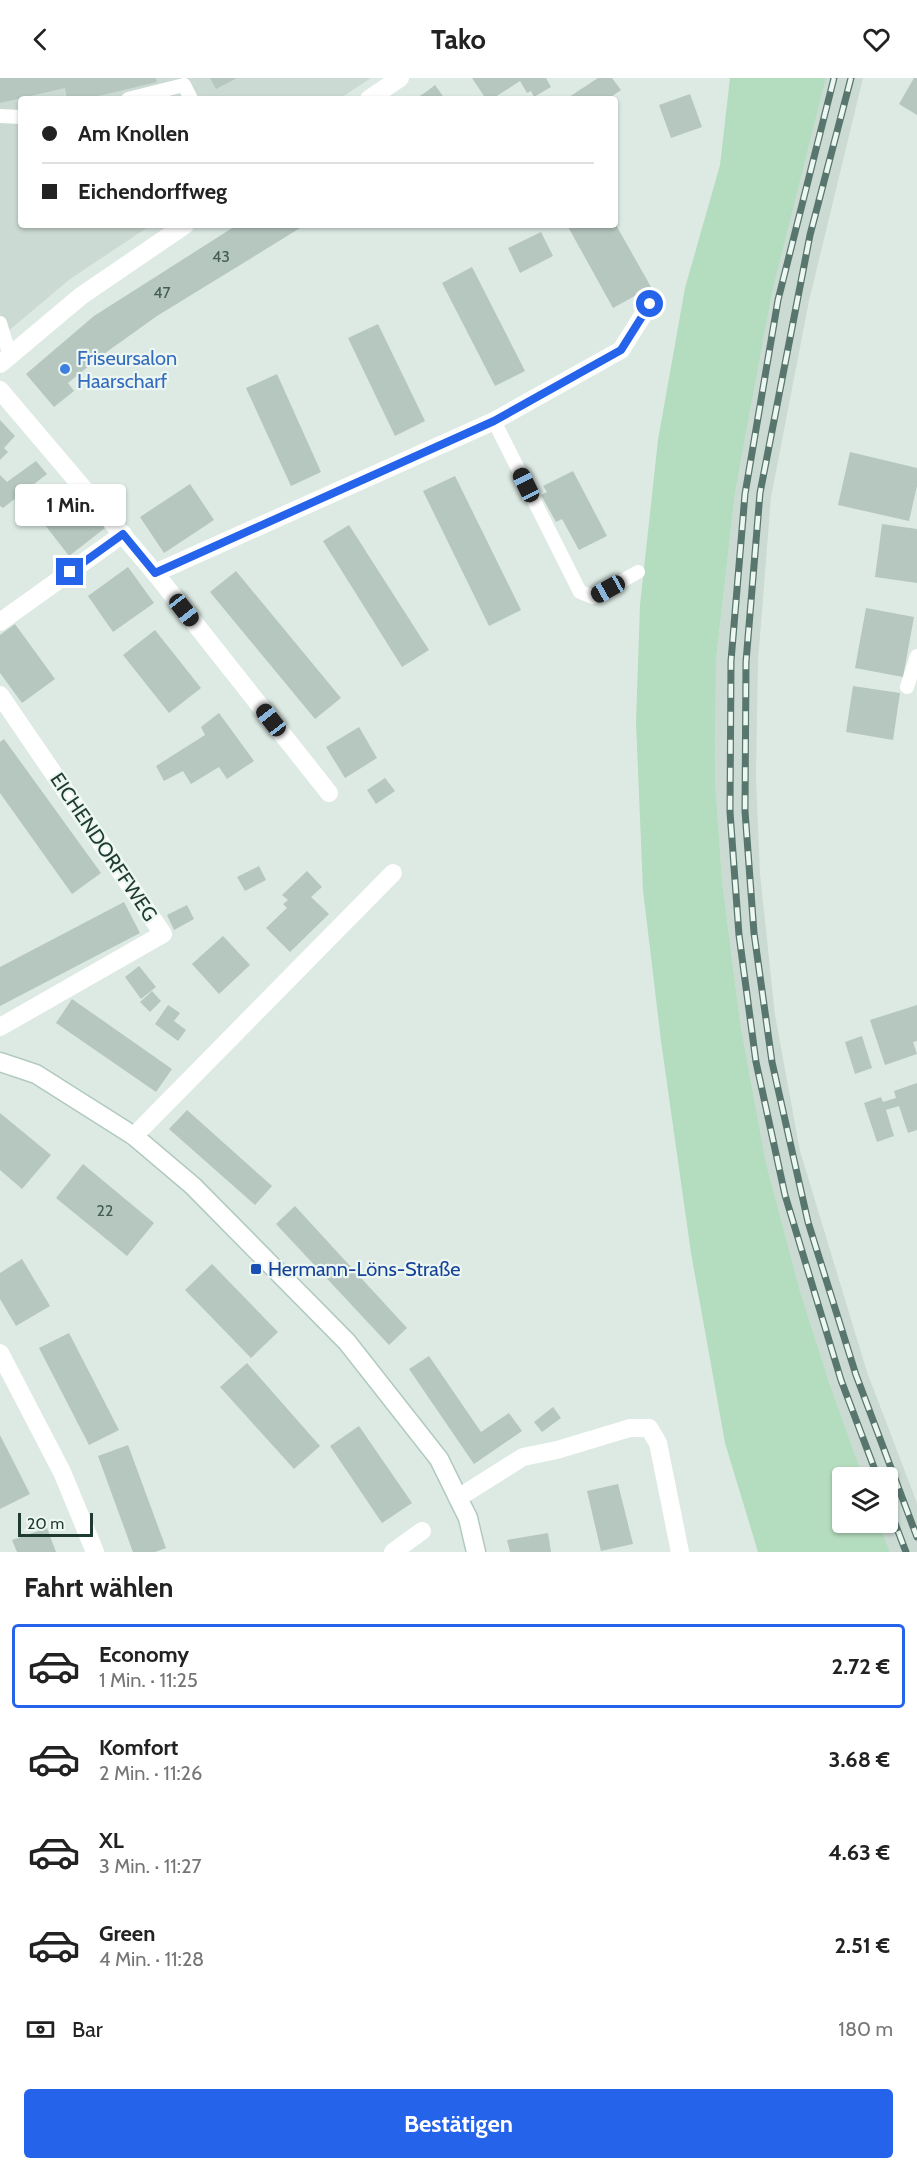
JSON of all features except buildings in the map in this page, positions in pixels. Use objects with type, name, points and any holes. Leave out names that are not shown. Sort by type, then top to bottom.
[{"type":"street","points":[[373,96],[400,78]]},
{"type":"street","points":[[5,360],[81,296],[181,228]]},
{"type":"street","points":[[155,573],[494,421],[621,350],[650,304]]},
{"type":"street","points":[[0,390],[155,573],[329,793]]},
{"type":"street","points":[[0,622],[123,534]]},
{"type":"street","name":"EICHENDORFFWEG","points":[[0,695],[163,934],[0,1027]]},
{"type":"street","points":[[134,1136],[393,873]]},
{"type":"street","points":[[0,1062],[36,1074],[134,1136],[193,1186],[347,1342],[439,1459],[468,1518],[476,1552]]},
{"type":"street","points":[[0,1353],[62,1472],[95,1552]]},
{"type":"street","points":[[458,1498],[523,1457],[557,1450],[630,1428],[649,1428],[658,1443],[680,1552]]},
{"type":"street","points":[[393,1552],[422,1531]]},
{"type":"lane","points":[[140,96],[184,85],[190,96]]},
{"type":"lane","points":[[0,116],[18,117]]},
{"type":"lane","points":[[0,323],[5,360]]},
{"type":"lane","points":[[494,421],[580,592],[593,597],[638,572]]},
{"type":"lane","points":[[908,687],[917,656]]},
{"type":"shaded area","points":[[0,78],[371,78],[344,96],[18,96],[18,228],[146,228],[70,279],[0,338]]},
{"type":"shaded area","points":[[826,78],[863,78],[809,301],[771,497],[758,661],[756,777],[760,874],[775,1015],[800,1151],[867,1372],[917,1503],[917,1552],[890,1552],[883,1533],[898,1533],[898,1467],[859,1467],[800,1291],[766,1163],[740,1022],[722,880],[715,780],[716,660],[735,493],[772,293]]},
{"type":"green space","points":[[730,78],[826,78],[772,293],[735,493],[716,660],[715,780],[722,880],[740,1022],[766,1163],[800,1291],[859,1467],[832,1467],[832,1533],[883,1533],[890,1552],[758,1552],[725,1443],[691,1253],[661,1041],[643,890],[636,722],[640,605],[658,440],[685,288],[720,165]]},
{"type":"railway","points":[[834,78],[778,300],[745,494],[731,661],[730,812],[739,935],[756,1062],[785,1195],[841,1380],[874,1467]]},
{"type":"railway","points":[[851,78],[810,235],[760,493],[746,662],[745,811],[754,933],[772,1062],[808,1222],[856,1375],[917,1537]]},
{"type":"railway","points":[[898,1531],[906,1552]]},
{"type":"place","name":"Friseursalon Haarscharf","points":[[65,369]]},
{"type":"place","name":"Hermann-Löns-Straße","points":[[256,1269]]},
{"type":"route","points":[[70,572],[123,534],[155,573],[494,421],[621,350],[650,304]]}]
